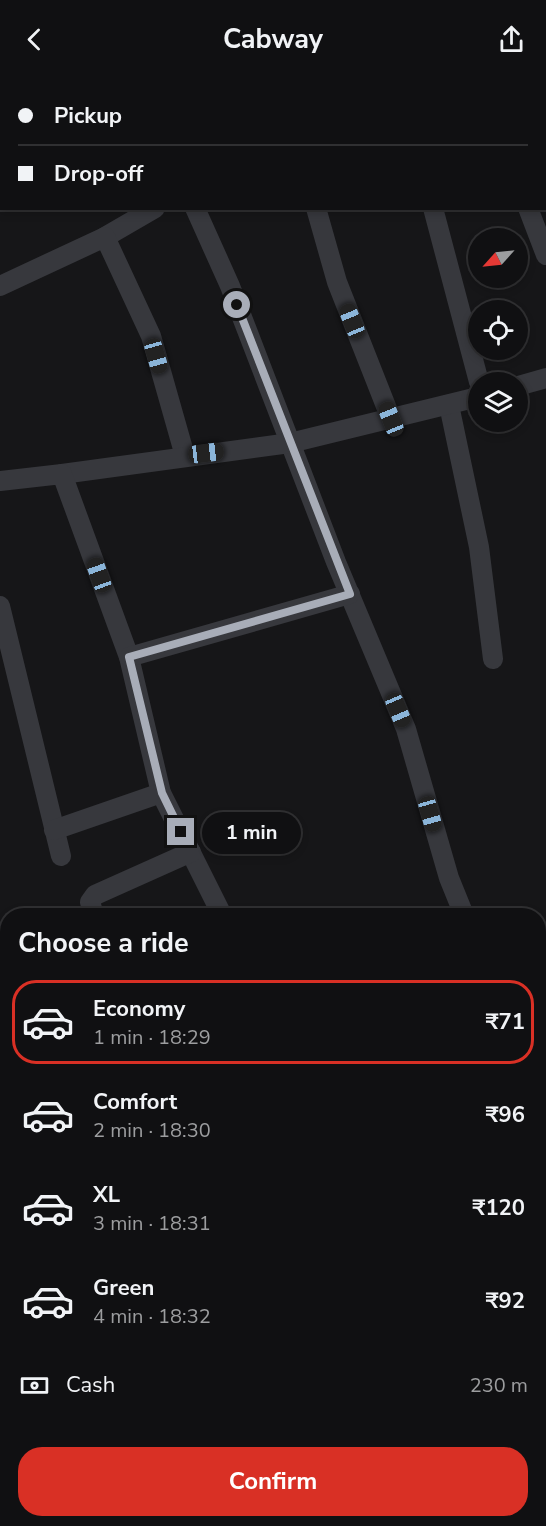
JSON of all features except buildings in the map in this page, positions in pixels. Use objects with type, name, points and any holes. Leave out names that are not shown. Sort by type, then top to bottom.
[{"type":"street","points":[[0,286],[105,237],[152,210]]},
{"type":"street","points":[[196,210],[230,286],[290,443],[406,729],[448,879],[461,908]]},
{"type":"street","points":[[317,210],[337,282],[391,419]]},
{"type":"street","points":[[434,210],[476,372]]},
{"type":"street","points":[[529,210],[546,255]]},
{"type":"street","points":[[105,237],[151,336],[185,456]]},
{"type":"street","points":[[528,383],[546,378]]},
{"type":"street","points":[[0,481],[290,443],[468,400]]},
{"type":"street","points":[[449,405],[479,547],[493,659]]},
{"type":"street","points":[[62,474],[129,657],[162,793],[219,908]]},
{"type":"street","points":[[129,657],[350,594]]},
{"type":"street","points":[[0,606],[61,856]]},
{"type":"street","points":[[54,830],[162,793]]},
{"type":"street","points":[[92,908],[90,902],[95,895],[191,852]]},
{"type":"route","points":[[181,832],[162,793],[129,657],[350,594],[237,305]]}]
